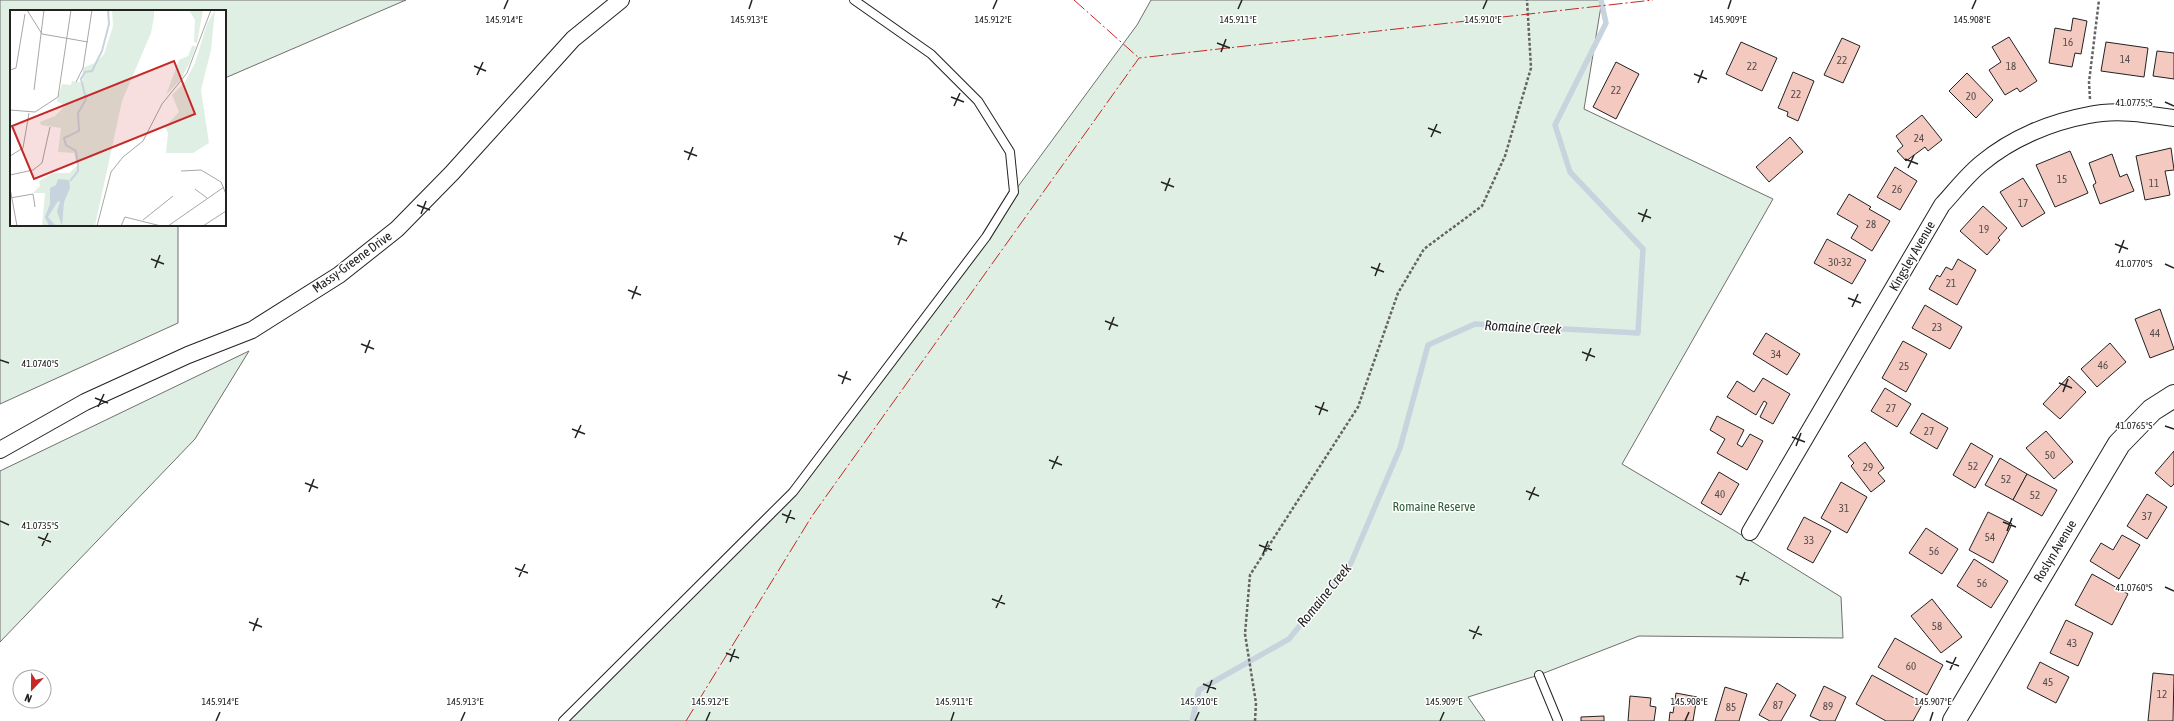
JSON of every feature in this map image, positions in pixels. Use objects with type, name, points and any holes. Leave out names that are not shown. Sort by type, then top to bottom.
[{"type":"street","name":"Massy-Greene Drive","points":[[0,450],[85,402],[188,355],[252,330],[339,275],[397,229],[452,172],[573,39],[621,0]]},
{"type":"street","name":"Kingsley Avenue","points":[[1750,532],[1942,205],[1981,163],[2001,149],[2042,127],[2090,114],[2140,113],[2174,118]]},
{"type":"street","name":"Roslyn Avenue","points":[[1954,721],[2119,444],[2152,410],[2174,396]]},
{"type":"lane","points":[[563,721],[793,492],[986,238],[1014,192],[1010,152],[978,101],[931,54],[854,0]]},
{"type":"lane","points":[[1539,675],[1558,721]]},
{"type":"path","points":[[1255,721],[1256,703],[1245,634],[1250,575],[1358,407],[1398,293],[1424,249],[1482,206],[1505,156],[1530,68],[1527,0]]},
{"type":"path","points":[[2089,82],[2099,0]]},
{"type":"green space","points":[[0,0],[406,0],[226,78],[226,10],[10,10],[10,226],[178,226],[178,323],[0,404]]},
{"type":"green space","name":"Romaine Reserve","points":[[1151,0],[1602,0],[1584,109],[1773,199],[1622,464],[1735,531],[1841,597],[1843,638],[1639,636],[1539,675],[1468,697],[1485,721],[563,721],[793,492],[986,237],[1014,192],[1137,25]]},
{"type":"green space","points":[[249,351],[195,439],[0,642],[0,471]]},
{"type":"building","points":[[2073,18],[2087,21],[2081,54],[2075,53],[2072,67],[2049,63],[2055,28],[2071,31]]},
{"type":"building","points":[[2009,37],[2037,81],[2020,92],[2017,88],[2005,95],[1989,70],[2001,62],[1992,47]]},
{"type":"building","points":[[1842,38],[1860,46],[1843,83],[1824,75]]},
{"type":"building","points":[[1741,42],[1777,58],[1762,91],[1726,74]]},
{"type":"building","points":[[2106,42],[2148,48],[2144,77],[2101,71]]},
{"type":"building","points":[[2157,51],[2174,53],[2174,79],[2153,76]]},
{"type":"building","points":[[1616,62],[1639,74],[1616,119],[1593,107]]},
{"type":"building","points":[[1793,72],[1814,81],[1798,121],[1787,116],[1788,112],[1778,108]]},
{"type":"building","points":[[1967,73],[1993,100],[1976,118],[1949,91]]},
{"type":"building","points":[[1922,115],[1942,140],[1928,151],[1925,147],[1906,161],[1897,151],[1903,146],[1896,136]]},
{"type":"building","points":[[1790,137],[1803,152],[1769,182],[1756,167]]},
{"type":"building","points":[[2171,148],[2174,170],[2165,171],[2170,195],[2145,200],[2136,156]]},
{"type":"building","points":[[2070,151],[2088,193],[2055,207],[2036,165]]},
{"type":"building","points":[[2112,154],[2120,177],[2127,174],[2134,191],[2100,204],[2093,185],[2096,183],[2089,163]]},
{"type":"building","points":[[1895,167],[1917,181],[1900,210],[1877,197]]},
{"type":"building","points":[[2023,178],[2045,213],[2022,227],[2000,192]]},
{"type":"building","points":[[1849,194],[1871,207],[1869,209],[1890,221],[1872,251],[1851,238],[1858,226],[1837,214]]},
{"type":"building","points":[[1983,206],[2007,228],[1998,238],[2000,240],[1987,255],[1960,231]]},
{"type":"building","points":[[1827,239],[1866,260],[1852,284],[1814,263]]},
{"type":"building","points":[[1958,259],[1976,270],[1957,305],[1929,289],[1937,275],[1940,277],[1946,267],[1952,270]]},
{"type":"building","points":[[1925,305],[1962,327],[1950,349],[1912,328]]},
{"type":"building","points":[[2160,309],[2174,349],[2150,358],[2135,319]]},
{"type":"building","points":[[1766,333],[1800,354],[1787,375],[1753,354]]},
{"type":"building","points":[[1903,341],[1927,354],[1906,392],[1882,378]]},
{"type":"building","points":[[2110,343],[2126,362],[2097,387],[2081,369]]},
{"type":"building","points":[[2069,376],[2086,392],[2060,419],[2043,404]]},
{"type":"building","points":[[1763,378],[1790,394],[1773,424],[1760,417],[1767,403],[1764,401],[1756,415],[1727,397],[1737,381],[1754,392]]},
{"type":"building","points":[[1885,388],[1911,404],[1897,427],[1871,411]]},
{"type":"building","points":[[1922,413],[1948,428],[1937,449],[1910,433]]},
{"type":"building","points":[[1717,416],[1744,430],[1737,444],[1742,447],[1750,434],[1763,441],[1747,470],[1717,453],[1725,439],[1710,430]]},
{"type":"building","points":[[2046,431],[2073,462],[2054,479],[2026,448]]},
{"type":"building","points":[[1865,442],[1884,468],[1878,473],[1885,481],[1871,492],[1851,466],[1854,463],[1848,456]]},
{"type":"building","points":[[1971,443],[1993,456],[1975,488],[1953,475]]},
{"type":"building","points":[[2174,451],[2174,484],[2171,487],[2155,473]]},
{"type":"building","points":[[2000,458],[2027,474],[2013,500],[1985,485]]},
{"type":"building","points":[[1719,472],[1739,484],[1721,515],[1701,503]]},
{"type":"building","points":[[2027,474],[2057,490],[2042,516],[2013,500]]},
{"type":"building","points":[[1841,482],[1867,497],[1847,533],[1821,518]]},
{"type":"building","points":[[2147,494],[2167,507],[2147,539],[2127,526]]},
{"type":"building","points":[[1988,512],[2012,524],[1993,563],[1969,550]]},
{"type":"building","points":[[1804,517],[1831,531],[1813,563],[1787,549]]},
{"type":"building","points":[[1926,528],[1958,549],[1942,574],[1909,553]]},
{"type":"building","points":[[2122,535],[2140,545],[2119,579],[2090,561],[2101,543],[2113,550]]},
{"type":"building","points":[[1974,559],[2008,581],[1991,608],[1957,586]]},
{"type":"building","points":[[2092,574],[2128,594],[2112,625],[2075,605]]},
{"type":"building","points":[[1932,599],[1962,637],[1941,653],[1911,616]]},
{"type":"building","points":[[2066,620],[2093,633],[2078,666],[2050,653]]},
{"type":"building","points":[[1895,638],[1943,665],[1927,695],[1878,667]]},
{"type":"building","points":[[2040,662],[2069,677],[2056,703],[2027,688]]},
{"type":"building","points":[[2153,673],[2174,675],[2173,721],[2148,721]]},
{"type":"building","points":[[1872,675],[1923,703],[1913,721],[1886,721],[1856,704]]},
{"type":"building","points":[[1777,683],[1796,695],[1781,721],[1770,721],[1759,715]]},
{"type":"building","points":[[1824,686],[1846,697],[1835,721],[1821,721],[1810,716]]},
{"type":"building","points":[[1725,687],[1747,694],[1739,721],[1715,721]]},
{"type":"building","points":[[1676,693],[1697,697],[1693,721],[1669,721],[1670,712],[1673,713]]},
{"type":"building","points":[[1630,696],[1651,698],[1650,706],[1656,707],[1654,721],[1628,721]]},
{"type":"building","points":[[1604,716],[1604,721],[1581,721],[1581,717]]},
{"type":"waterway","name":"Romaine Creek","points":[[1192,721],[1199,690],[1289,639],[1351,563],[1400,448],[1428,345],[1475,324],[1638,333],[1643,249],[1570,172],[1555,125],[1606,23],[1601,0]]},
{"type":"power","points":[[1074,0],[1139,58]]},
{"type":"power","points":[[686,721],[812,516],[1139,58],[1653,0]]}]
